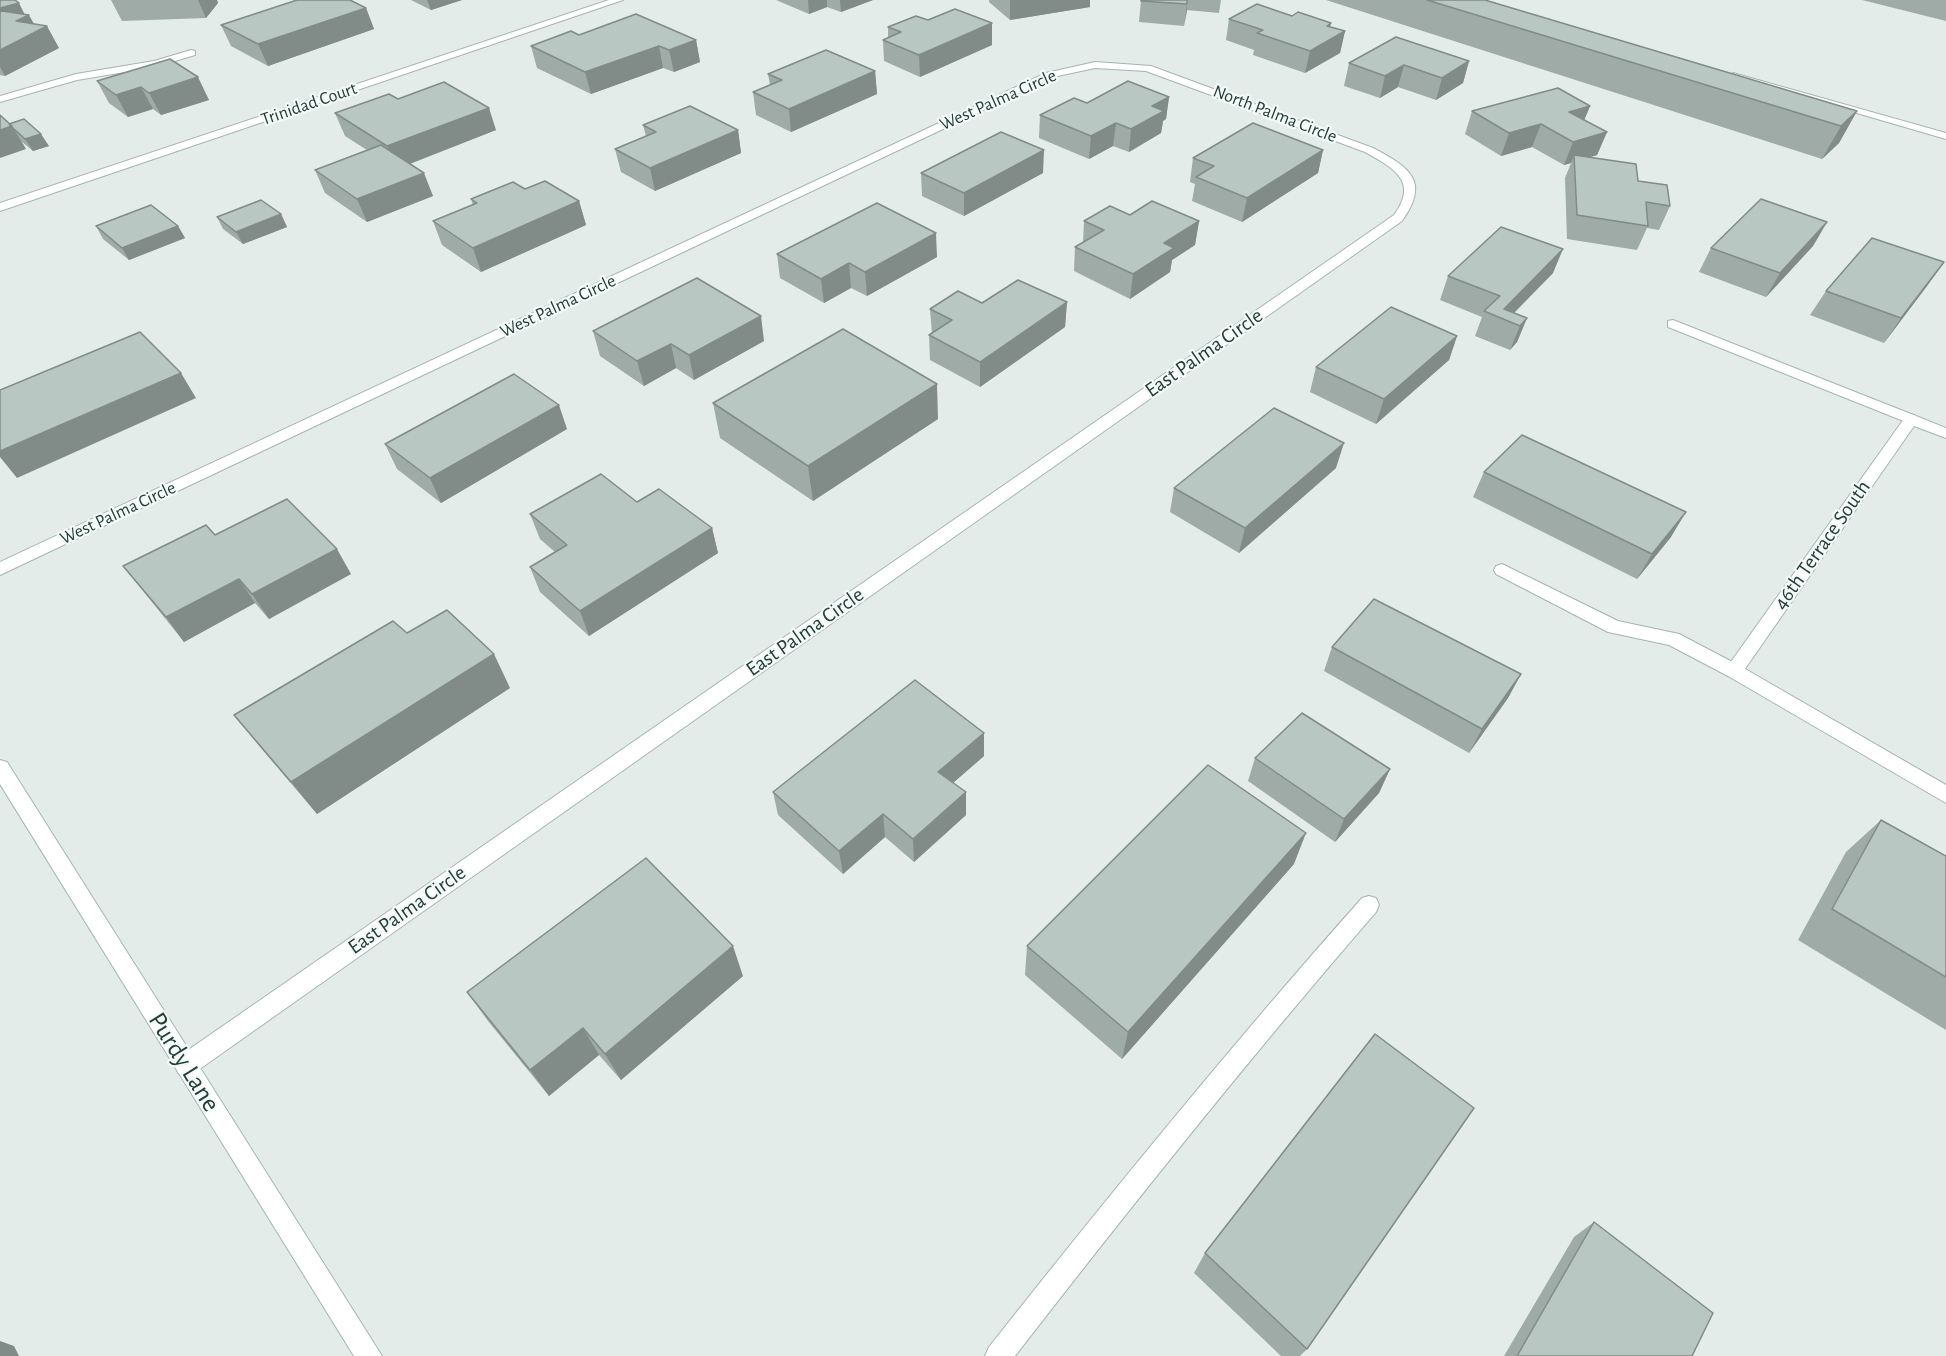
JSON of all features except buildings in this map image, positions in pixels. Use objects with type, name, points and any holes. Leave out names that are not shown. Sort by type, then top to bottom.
[{"type":"street","name":"Trinidad Court","points":[[0,207],[618,0]]},
{"type":"street","points":[[0,99],[75,77],[155,64],[191,53]]},
{"type":"street","name":"West Palma Circle","points":[[0,569],[1050,75],[1095,64],[1121,64]]},
{"type":"street","name":"North Palma Circle","points":[[1121,64],[1170,75],[1369,150],[1390,161],[1406,175],[1413,190]]},
{"type":"street","points":[[1720,70],[1946,136]]},
{"type":"street","name":"East Palma Circle","points":[[186,1065],[1398,218],[1410,205],[1413,190]]},
{"type":"street","points":[[1673,324],[1946,433]]},
{"type":"street","name":"46th Terrace South","points":[[1734,671],[1911,419]]},
{"type":"street","points":[[1502,570],[1614,627],[1673,639],[1734,671],[1946,795]]},
{"type":"street","name":"Purdy Lane","points":[[0,768],[369,1356]]},
{"type":"street","points":[[998,1356],[1149,1164],[1274,1013],[1369,905]]}]
